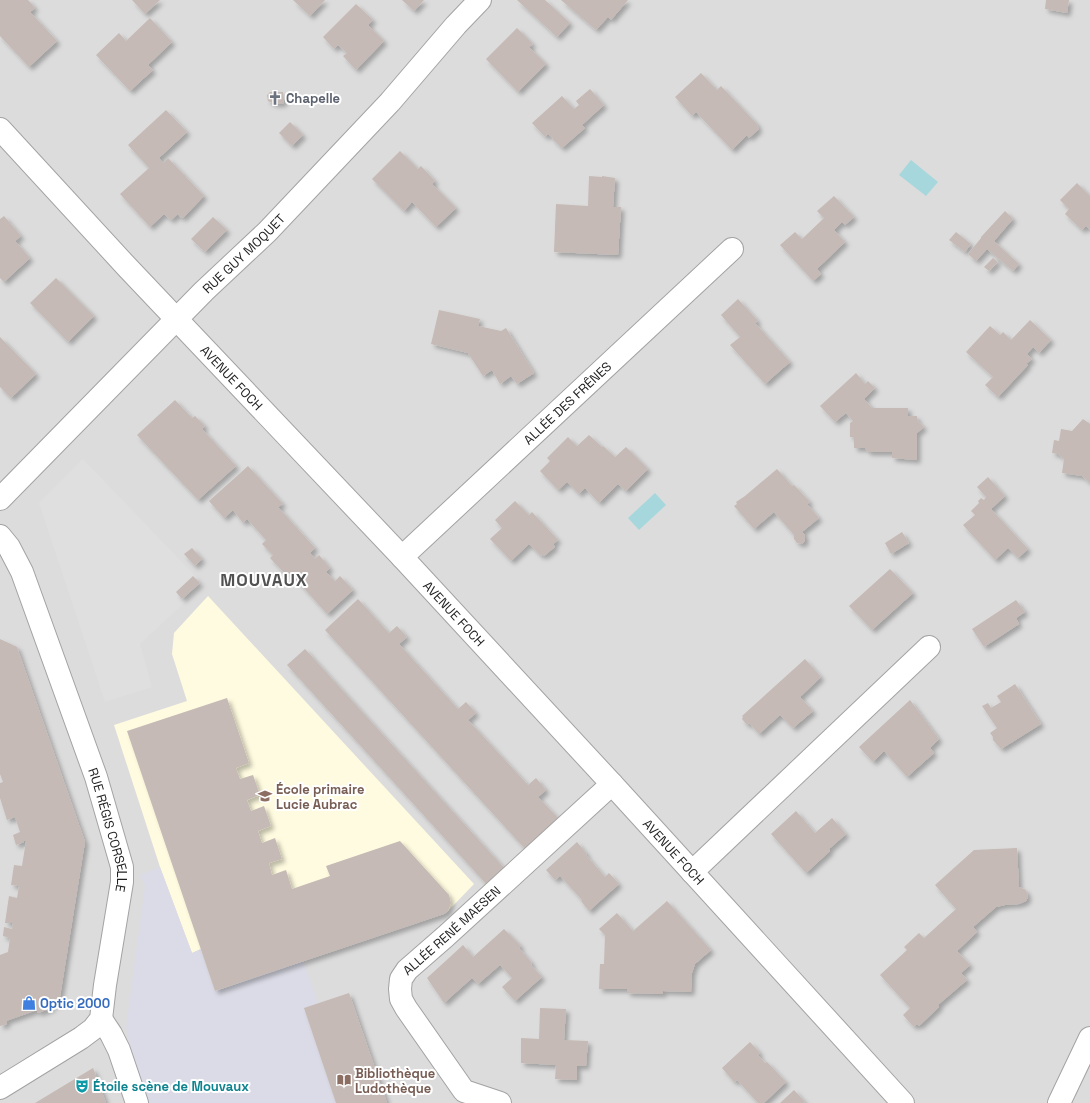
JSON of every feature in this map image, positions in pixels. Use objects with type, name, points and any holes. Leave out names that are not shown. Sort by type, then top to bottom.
[{"type":"street","name":"RUE GUY MOQUET","points":[[0,499],[204,291],[267,232],[390,102],[456,25],[480,0]]},
{"type":"street","name":"AVENUE FOCH","points":[[0,129],[127,267],[402,557],[612,784],[903,1103]]},
{"type":"street","name":"ALLÉE DES FRÊNES","points":[[402,557],[732,249]]},
{"type":"street","name":"RUE RÉGIS CORSELLE","points":[[0,536],[9,547],[22,572],[96,777],[122,867],[122,882],[101,1019]]},
{"type":"street","points":[[692,872],[929,647]]},
{"type":"street","name":"ALLÉE RENÉ MAESEN","points":[[500,1103],[464,1091],[406,1008],[401,999],[401,979],[407,970],[612,784]]},
{"type":"street","points":[[0,1088],[81,1038],[93,1029],[101,1019],[119,1050],[137,1103]]},
{"type":"street","points":[[1059,1103],[1090,1038]]},
{"type":"shaded area","points":[[0,0],[1090,0],[1090,1103],[0,1103]]},
{"type":"shaded area","points":[[83,459],[204,585],[140,644],[152,687],[105,702],[39,503]]},
{"type":"shaded area","name":"École primaire Lucie Aubrac","points":[[208,596],[474,884],[448,911],[215,991],[201,949],[192,953],[160,867],[114,725],[187,701],[172,654],[174,633]]},
{"type":"shaded area","points":[[160,867],[192,953],[201,949],[215,991],[303,961],[318,1003],[304,1009],[336,1103],[149,1103],[130,1047],[126,1027],[145,886],[140,875]]},
{"type":"water","points":[[911,160],[938,182],[926,196],[899,175]]},
{"type":"water","points":[[655,493],[666,505],[639,530],[628,518]]},
{"type":"building","points":[[0,0],[28,0],[35,8],[30,12],[57,41],[29,67],[0,36]]},
{"type":"building","points":[[132,0],[160,0],[145,14]]},
{"type":"building","points":[[293,0],[325,0],[310,16]]},
{"type":"building","points":[[402,0],[424,0],[414,11]]},
{"type":"building","points":[[517,0],[545,0],[570,23],[557,37]]},
{"type":"building","points":[[561,0],[628,0],[611,20],[608,17],[596,30]]},
{"type":"building","points":[[1046,0],[1069,0],[1067,13],[1045,9]]},
{"type":"building","points":[[356,4],[373,20],[368,25],[384,41],[356,70],[343,56],[347,53],[338,45],[334,49],[323,37]]},
{"type":"building","points":[[150,18],[172,42],[148,65],[153,70],[130,91],[96,55],[119,33],[126,41]]},
{"type":"building","points":[[517,28],[533,44],[529,47],[546,64],[518,92],[486,59]]},
{"type":"building","points":[[701,73],[717,90],[721,86],[758,125],[757,126],[759,129],[749,138],[747,135],[732,150],[696,112],[692,116],[675,97]]},
{"type":"building","points":[[590,89],[604,105],[582,125],[585,128],[562,148],[548,134],[545,137],[532,123],[562,96],[574,109],[579,105],[576,101]]},
{"type":"building","points":[[270,92],[283,92],[284,103],[276,104],[268,101],[267,95]]},
{"type":"building","points":[[166,110],[187,132],[159,158],[163,163],[168,158],[204,196],[184,217],[181,218],[178,214],[171,220],[164,214],[150,227],[120,194],[149,168],[128,145]]},
{"type":"building","points":[[290,122],[303,135],[292,146],[279,133]]},
{"type":"building","points":[[400,151],[418,169],[421,166],[435,181],[432,184],[456,208],[436,227],[412,202],[404,211],[372,179]]},
{"type":"building","points":[[589,176],[615,178],[613,207],[621,207],[618,255],[554,252],[556,204],[588,206]]},
{"type":"building","points":[[1077,183],[1090,196],[1090,230],[1086,226],[1082,230],[1065,214],[1069,209],[1060,200]]},
{"type":"building","points":[[834,196],[854,217],[845,225],[842,222],[834,230],[845,242],[817,269],[821,274],[813,281],[780,245],[795,232],[802,239],[824,218],[817,211]]},
{"type":"building","points":[[1005,211],[1013,219],[994,241],[1019,264],[1013,271],[987,249],[976,261],[968,254],[981,237]]},
{"type":"building","points":[[4,216],[21,236],[15,241],[30,258],[4,282],[0,278],[0,219]]},
{"type":"building","points":[[213,217],[227,230],[205,252],[191,239]]},
{"type":"building","points":[[956,232],[971,244],[965,252],[949,240]]},
{"type":"building","points":[[993,258],[998,262],[989,271],[984,267]]},
{"type":"building","points":[[56,278],[94,316],[68,342],[30,303]]},
{"type":"building","points":[[738,299],[758,321],[755,323],[790,362],[765,384],[730,345],[740,337],[721,315]]},
{"type":"building","points":[[439,310],[480,319],[478,326],[501,331],[506,328],[534,373],[517,384],[511,376],[500,384],[492,370],[483,376],[468,353],[431,344]]},
{"type":"building","points":[[1030,320],[1051,340],[1039,353],[1033,347],[1027,354],[1032,359],[1026,364],[1028,365],[998,397],[985,385],[993,377],[966,352],[990,326],[1000,335],[1003,332],[1011,340]]},
{"type":"building","points":[[0,337],[36,374],[11,398],[0,387]]},
{"type":"building","points":[[856,373],[865,384],[868,381],[875,388],[864,399],[872,408],[908,408],[908,416],[917,416],[917,420],[924,427],[917,433],[917,460],[892,458],[892,452],[868,452],[865,448],[854,448],[854,437],[850,437],[850,423],[853,421],[846,413],[835,422],[820,406]]},
{"type":"building","points":[[175,400],[192,418],[195,416],[205,426],[202,429],[236,466],[198,500],[137,435]]},
{"type":"building","points":[[1083,419],[1090,424],[1090,483],[1082,476],[1062,473],[1064,459],[1058,454],[1052,453],[1054,440],[1059,441],[1061,429],[1072,431]]},
{"type":"building","points":[[589,435],[615,457],[626,447],[648,469],[626,491],[618,484],[599,503],[585,488],[579,494],[567,482],[558,490],[540,471],[550,461],[547,458],[568,437],[577,446]]},
{"type":"building","points":[[248,466],[283,504],[278,507],[315,548],[310,553],[315,559],[319,555],[330,568],[326,572],[335,581],[340,576],[353,590],[327,614],[292,575],[289,578],[270,558],[273,555],[262,544],[266,540],[247,519],[243,523],[233,510],[224,518],[209,501]]},
{"type":"building","points":[[777,469],[792,486],[794,485],[810,502],[807,504],[819,518],[802,532],[805,535],[805,541],[802,544],[797,543],[794,539],[794,535],[774,512],[754,529],[734,506],[737,504],[736,502]]},
{"type":"building","points":[[988,477],[1005,496],[991,509],[1028,549],[1018,558],[1008,548],[995,560],[963,525],[975,515],[971,511],[979,503],[978,501],[981,498],[984,500],[986,497],[977,487]]},
{"type":"building","points":[[515,501],[529,515],[532,512],[558,540],[553,544],[555,547],[544,556],[542,554],[541,556],[529,544],[511,561],[490,539],[502,528],[495,520]]},
{"type":"building","points":[[902,532],[909,543],[891,554],[885,543]]},
{"type":"building","points":[[192,548],[202,559],[195,566],[184,554]]},
{"type":"building","points":[[890,569],[913,593],[872,630],[849,606]]},
{"type":"building","points":[[193,576],[200,583],[182,599],[176,592]]},
{"type":"building","points":[[358,599],[389,633],[397,626],[407,637],[399,644],[458,709],[466,702],[476,713],[468,720],[528,785],[536,778],[546,790],[538,797],[560,820],[527,851],[325,630]]},
{"type":"building","points":[[1016,600],[1025,612],[1016,618],[1019,624],[984,647],[972,629]]},
{"type":"building","points":[[0,639],[17,647],[85,842],[59,1003],[51,1005],[52,1008],[38,1013],[37,1010],[6,1021],[7,1024],[0,1026],[0,955],[8,952],[10,938],[3,936],[4,927],[12,929],[13,923],[5,923],[9,896],[17,898],[19,886],[11,885],[14,865],[22,866],[26,841],[16,845],[13,835],[20,832],[15,817],[7,820],[0,798],[0,783],[3,782],[0,774]]},
{"type":"building","points":[[305,649],[506,870],[488,886],[287,665]]},
{"type":"building","points":[[805,659],[821,677],[800,697],[813,711],[793,728],[780,715],[759,734],[749,723],[747,725],[742,719],[742,716]]},
{"type":"building","points":[[1015,684],[1041,724],[1001,749],[993,740],[990,733],[997,728],[982,706],[988,703],[991,708],[1001,702],[997,696]]},
{"type":"building","points":[[227,698],[249,763],[236,768],[240,779],[253,775],[260,795],[247,800],[251,811],[264,806],[271,826],[258,831],[262,843],[275,838],[282,859],[269,863],[272,875],[286,870],[292,889],[330,876],[326,866],[400,841],[449,895],[451,903],[448,911],[444,914],[215,991],[127,731]]},
{"type":"building","points":[[910,700],[939,739],[930,748],[934,753],[907,777],[884,751],[873,762],[859,747]]},
{"type":"building","points":[[796,811],[815,833],[832,818],[846,834],[806,873],[771,834]]},
{"type":"building","points":[[577,842],[605,877],[609,873],[619,884],[589,911],[581,901],[582,900],[560,876],[555,880],[546,870]]},
{"type":"building","points":[[1017,848],[1019,887],[1026,890],[1028,897],[1026,901],[1019,904],[996,907],[973,927],[977,932],[957,951],[970,965],[961,973],[967,980],[939,1004],[939,1007],[919,1026],[917,1024],[914,1027],[903,1015],[910,1008],[880,975],[907,950],[904,947],[919,933],[924,938],[956,909],[935,885],[974,850]]},
{"type":"building","points":[[667,901],[711,950],[695,964],[692,973],[691,992],[663,991],[663,994],[627,993],[627,989],[599,989],[600,964],[604,964],[605,935],[599,929],[617,913],[633,931]]},
{"type":"building","points":[[504,929],[521,946],[519,948],[542,977],[515,1001],[502,987],[512,978],[500,965],[478,984],[472,978],[444,1003],[427,978],[463,945],[473,957]]},
{"type":"building","points":[[349,993],[387,1103],[336,1103],[304,1008]]},
{"type":"building","points":[[540,1008],[566,1009],[564,1040],[588,1041],[586,1066],[577,1066],[577,1080],[555,1079],[556,1065],[521,1063],[521,1038],[539,1039]]},
{"type":"building","points":[[750,1042],[760,1053],[758,1055],[765,1063],[767,1062],[786,1082],[764,1103],[758,1103],[737,1080],[734,1082],[722,1068]]},
{"type":"building","name":"Étoile scène de Mouvaux","points":[[93,1068],[106,1103],[35,1103]]},
{"type":"building","points":[[794,1090],[805,1102],[780,1103]]},
{"type":"place","name":"Chapelle","points":[[275,98]]},
{"type":"place","name":"École primaire Lucie Aubrac","points":[[265,796]]},
{"type":"place","name":"Optic 2000","points":[[29,1003]]},
{"type":"place","name":"Bibliothèque Ludothèque","points":[[344,1080]]},
{"type":"place","name":"Étoile scène de Mouvaux","points":[[82,1086]]},
{"type":"district","name":"MOUVAUX","points":[[264,580]]}]
